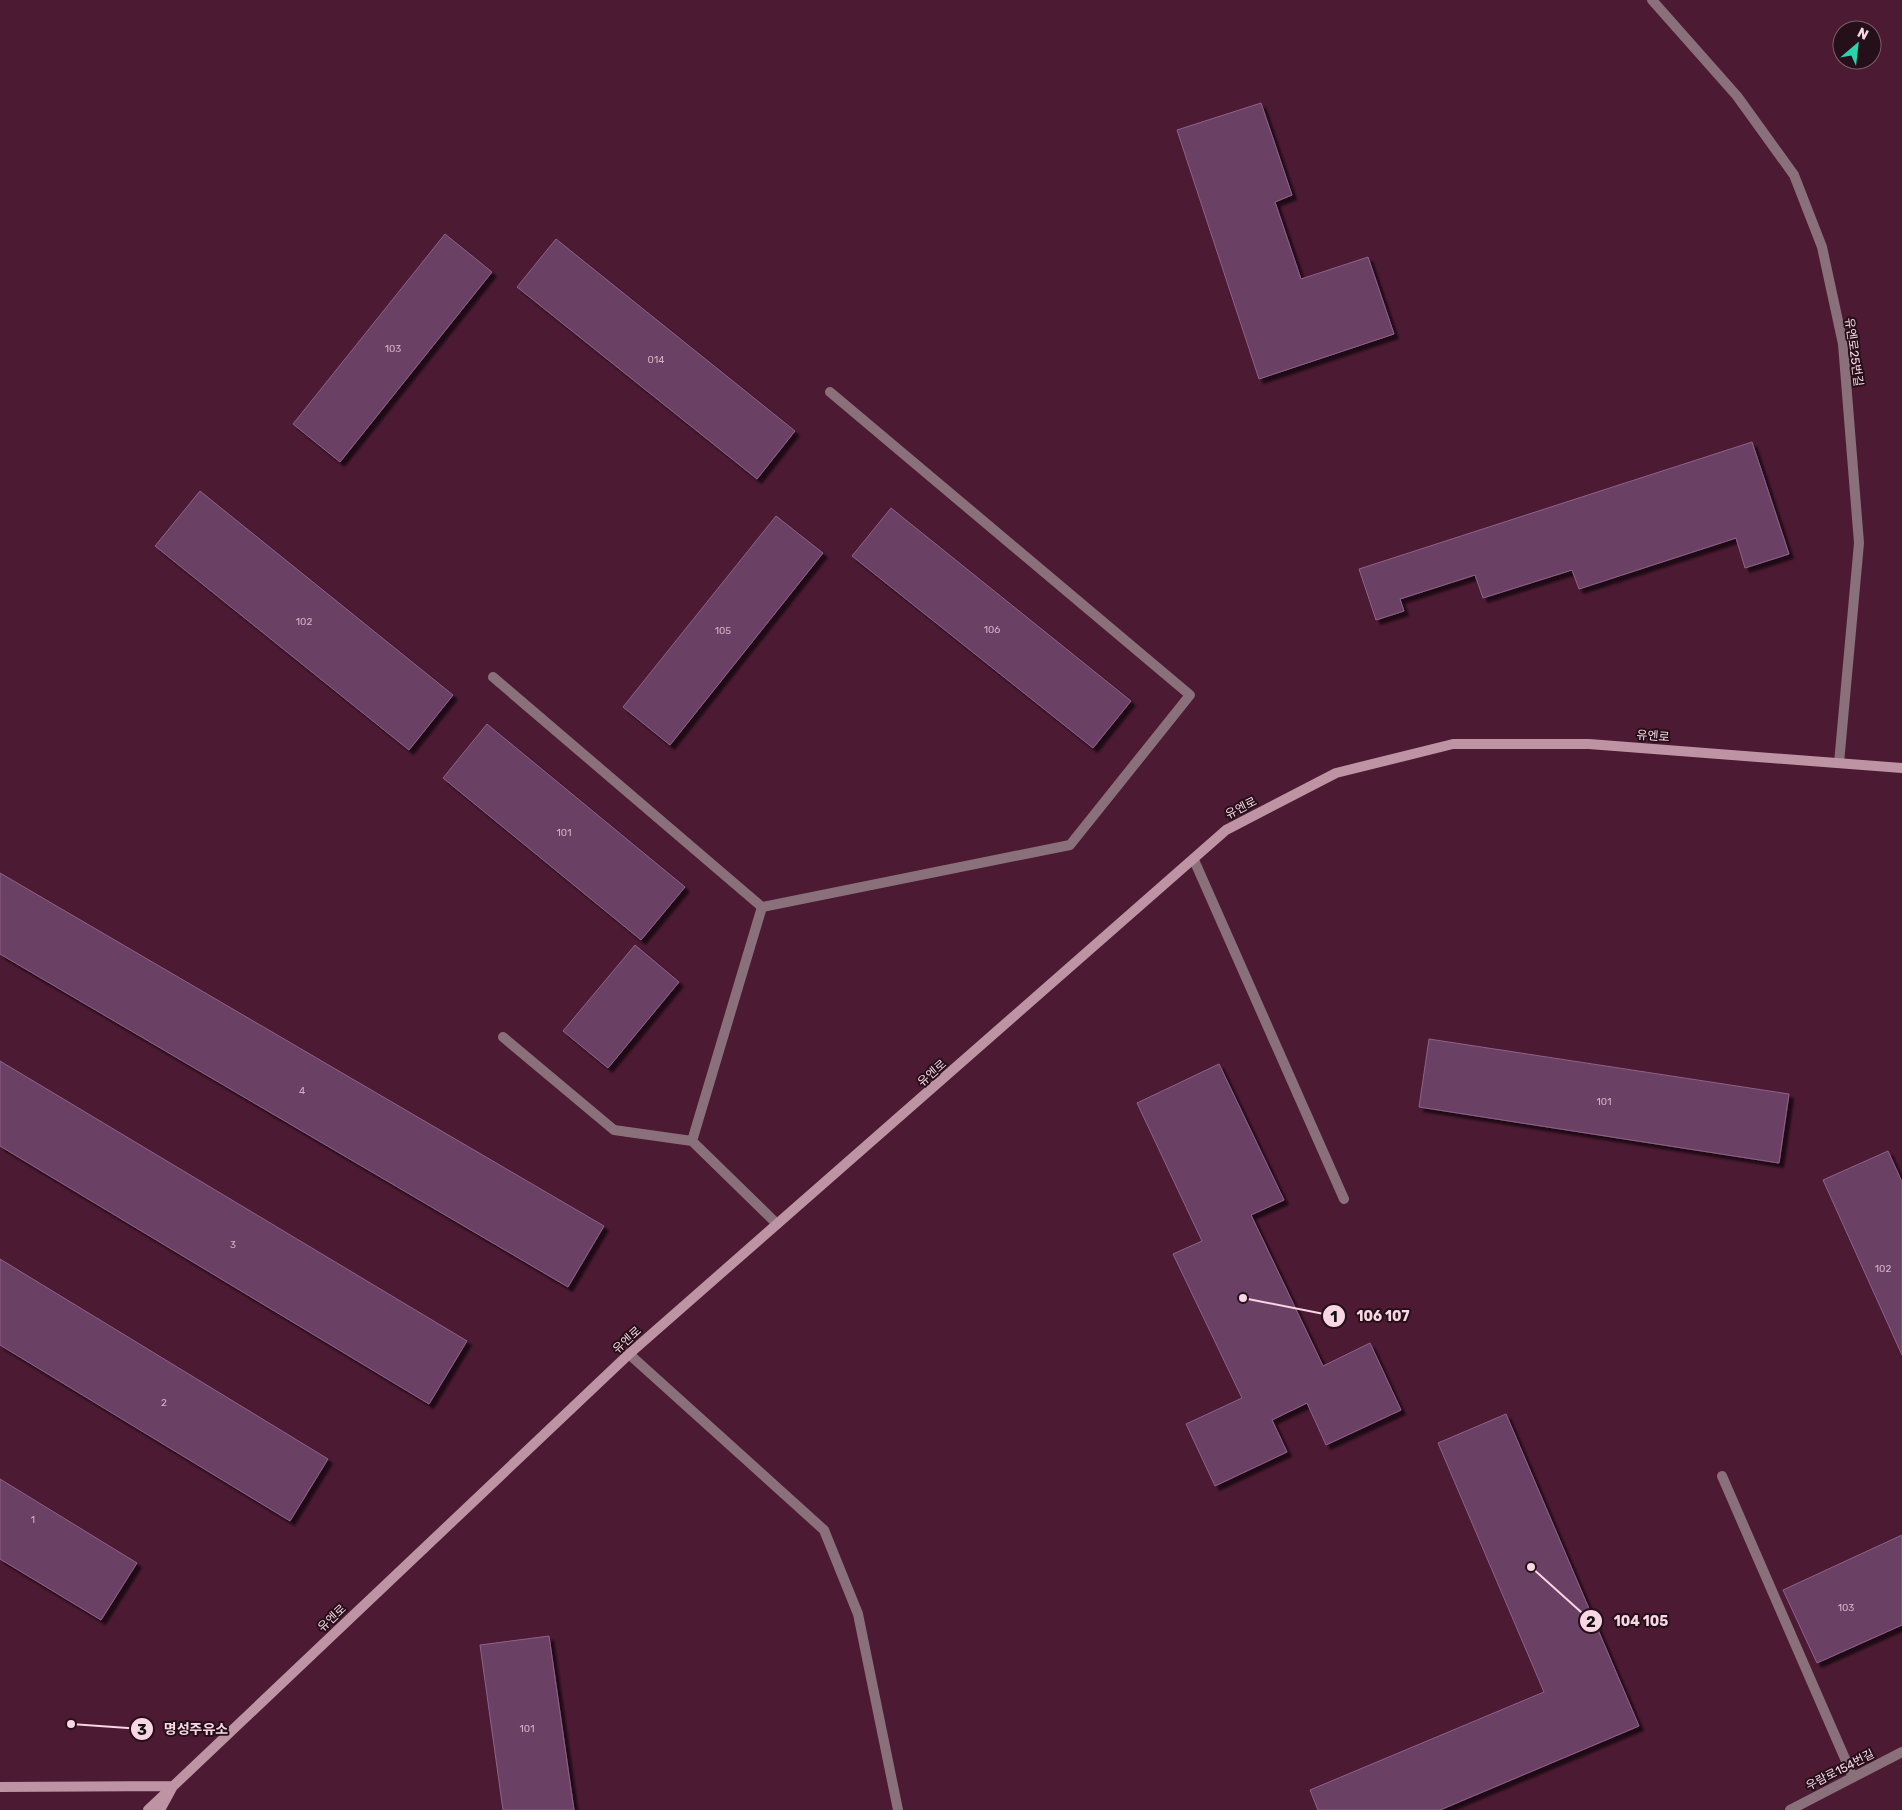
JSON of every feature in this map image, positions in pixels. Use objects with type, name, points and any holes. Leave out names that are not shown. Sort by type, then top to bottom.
[{"type":"main road","name":"유엔로","points":[[148,1810],[629,1354],[1226,830],[1336,773],[1453,744],[1589,744],[1902,768]]},
{"type":"main road","points":[[0,1787],[173,1786],[160,1810]]},
{"type":"street","name":"유엔로25번길","points":[[1652,0],[1737,96],[1794,175],[1822,247],[1843,344],[1859,543],[1839,763]]},
{"type":"street","points":[[762,907],[1070,845],[1190,695],[830,392]]},
{"type":"street","points":[[493,677],[762,907]]},
{"type":"street","points":[[1194,860],[1344,1199]]},
{"type":"street","points":[[692,1141],[762,907]]},
{"type":"street","points":[[503,1037],[614,1130],[692,1141],[777,1224]]},
{"type":"street","points":[[629,1354],[824,1530],[858,1614],[898,1810]]},
{"type":"street","points":[[1722,1476],[1853,1777]]},
{"type":"street","name":"우람로154번길","points":[[1790,1810],[1902,1752]]},
{"type":"building","points":[[1261,103],[1292,195],[1275,202],[1301,279],[1368,257],[1394,334],[1259,379],[1177,130]]},
{"type":"building","points":[[445,234],[492,272],[340,462],[293,424]]},
{"type":"building","points":[[556,239],[795,431],[757,479],[517,287]]},
{"type":"building","points":[[1752,442],[1789,554],[1745,568],[1736,538],[1579,589],[1572,570],[1483,598],[1475,575],[1400,599],[1404,611],[1376,620],[1359,569]]},
{"type":"building","points":[[200,491],[453,695],[409,750],[155,546]]},
{"type":"building","points":[[891,508],[1131,701],[1093,748],[852,556]]},
{"type":"building","points":[[776,516],[823,553],[670,745],[623,707]]},
{"type":"building","points":[[487,724],[685,887],[641,940],[443,778]]},
{"type":"building","points":[[0,873],[604,1226],[568,1287],[0,954]]},
{"type":"building","points":[[635,945],[679,982],[608,1068],[563,1031]]},
{"type":"building","points":[[1429,1039],[1789,1094],[1779,1163],[1419,1107]]},
{"type":"building","points":[[0,1061],[467,1341],[429,1404],[0,1146]]},
{"type":"building","points":[[1219,1064],[1284,1200],[1251,1215],[1323,1366],[1370,1343],[1401,1410],[1326,1445],[1307,1403],[1272,1420],[1287,1452],[1215,1486],[1186,1424],[1242,1398],[1173,1254],[1202,1241],[1137,1103]]},
{"type":"building","points":[[1888,1151],[1902,1182],[1902,1355],[1823,1180]]},
{"type":"building","points":[[0,1259],[328,1459],[290,1521],[0,1345]]},
{"type":"building","points":[[1506,1414],[1639,1726],[1440,1810],[1318,1810],[1310,1790],[1544,1692],[1438,1443]]},
{"type":"building","points":[[0,1479],[137,1563],[101,1620],[0,1559]]},
{"type":"building","points":[[1902,1535],[1902,1625],[1817,1663],[1783,1590]]},
{"type":"building","points":[[549,1636],[574,1810],[503,1810],[480,1645]]},
{"type":"place","name":"106 107","points":[[1243,1298]]},
{"type":"place","name":"104 105","points":[[1531,1567]]},
{"type":"place","name":"명성주유소","points":[[71,1724]]}]
